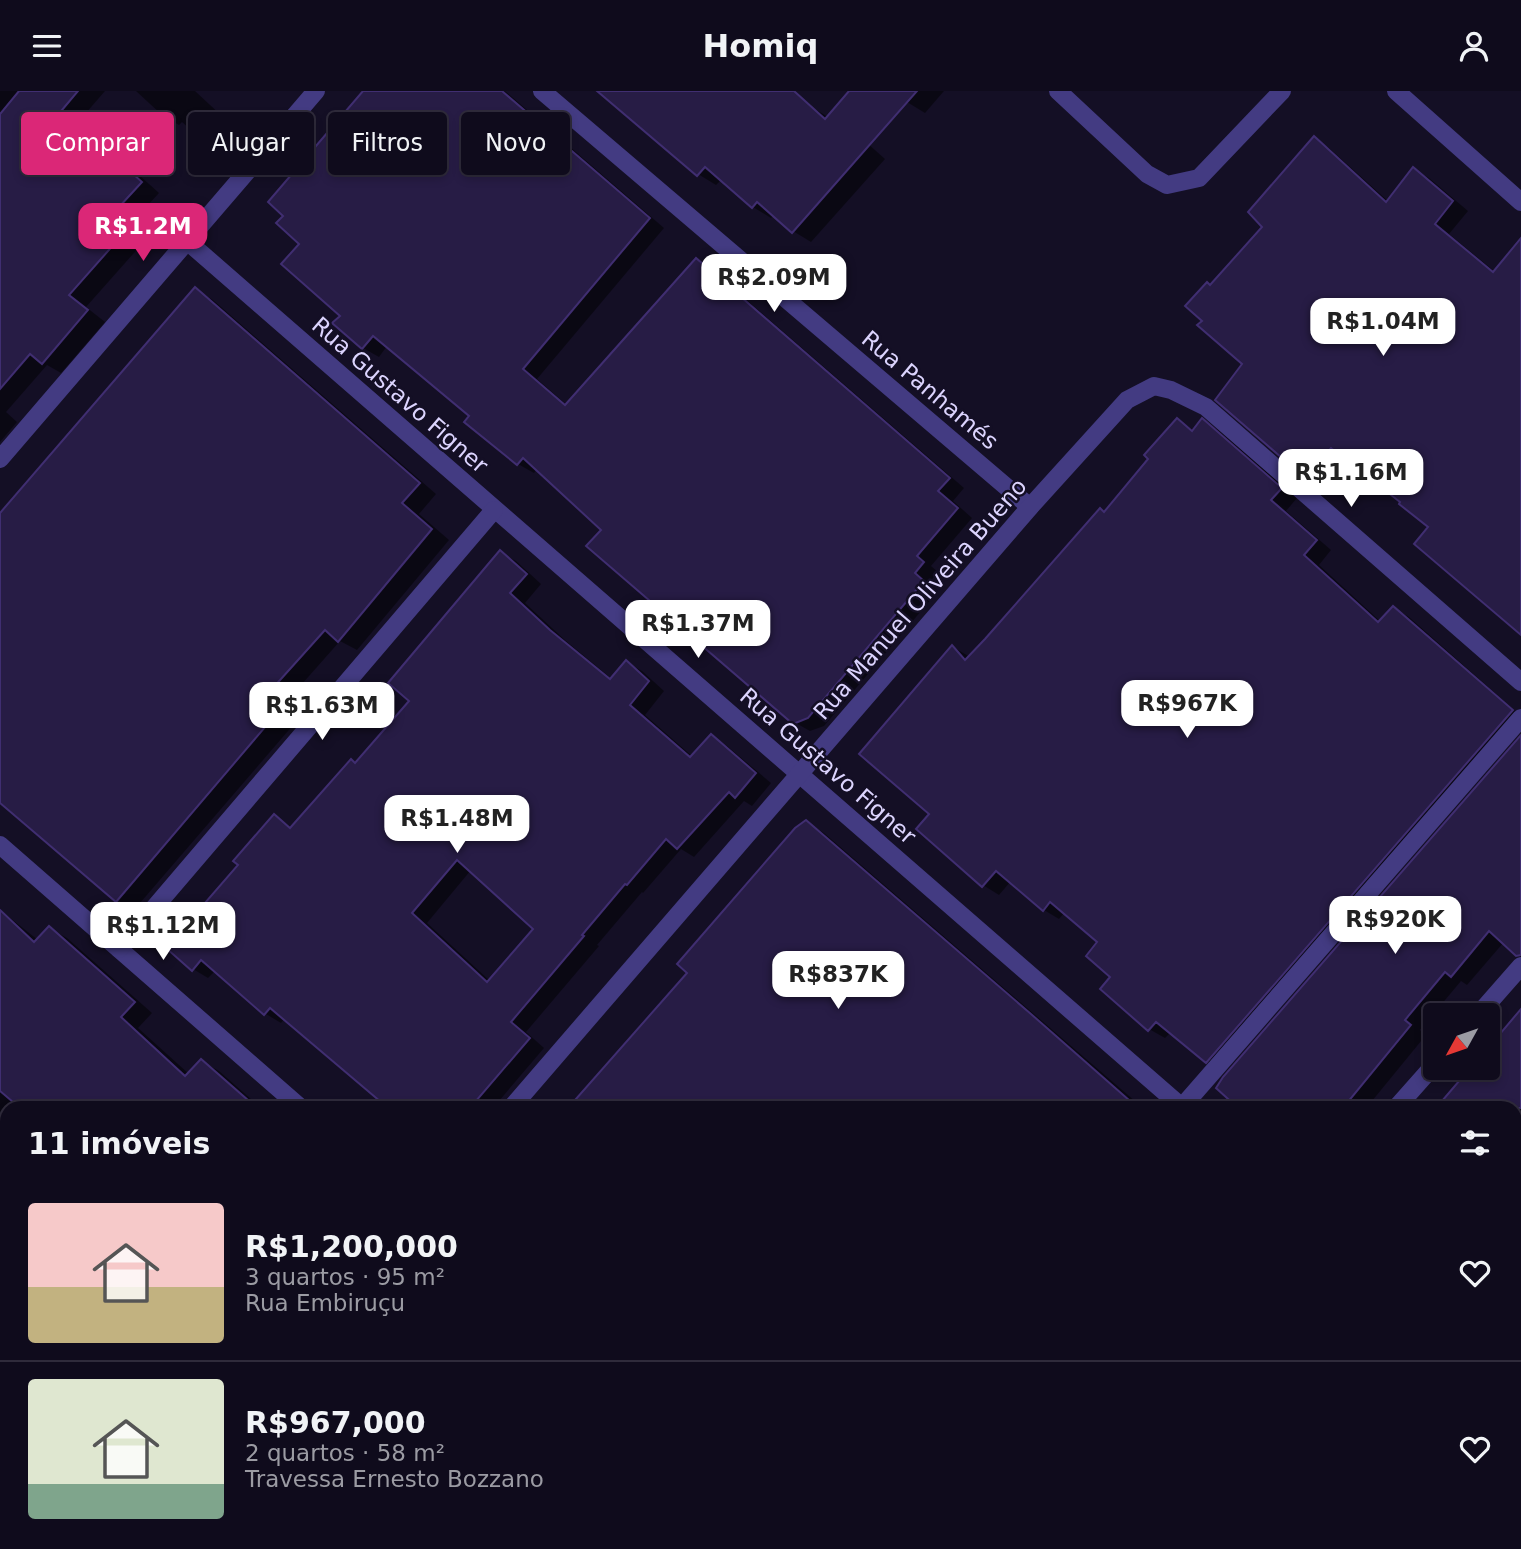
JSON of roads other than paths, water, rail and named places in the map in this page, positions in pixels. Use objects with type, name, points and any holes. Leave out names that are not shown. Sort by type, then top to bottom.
[{"type":"street","points":[[0,459],[316,91]]},
{"type":"street","name":"Rua Panhamés","points":[[542,91],[1030,507]]},
{"type":"street","points":[[1058,91],[1147,174],[1167,185],[1199,178],[1282,91]]},
{"type":"street","points":[[1396,91],[1521,202]]},
{"type":"street","name":"Rua Gustavo Figner","points":[[187,241],[1176,1101]]},
{"type":"street","name":"Rua Manuel Oliveira Bueno","points":[[518,1101],[1030,507],[1127,400],[1154,386],[1171,390],[1206,407],[1521,682]]},
{"type":"street","points":[[120,949],[495,510]]},
{"type":"street","points":[[1188,1101],[1521,718]]},
{"type":"street","points":[[0,845],[293,1101]]},
{"type":"street","points":[[1489,1003],[1521,966]]},
{"type":"street","points":[[1402,1101],[1423,1078]]}]
